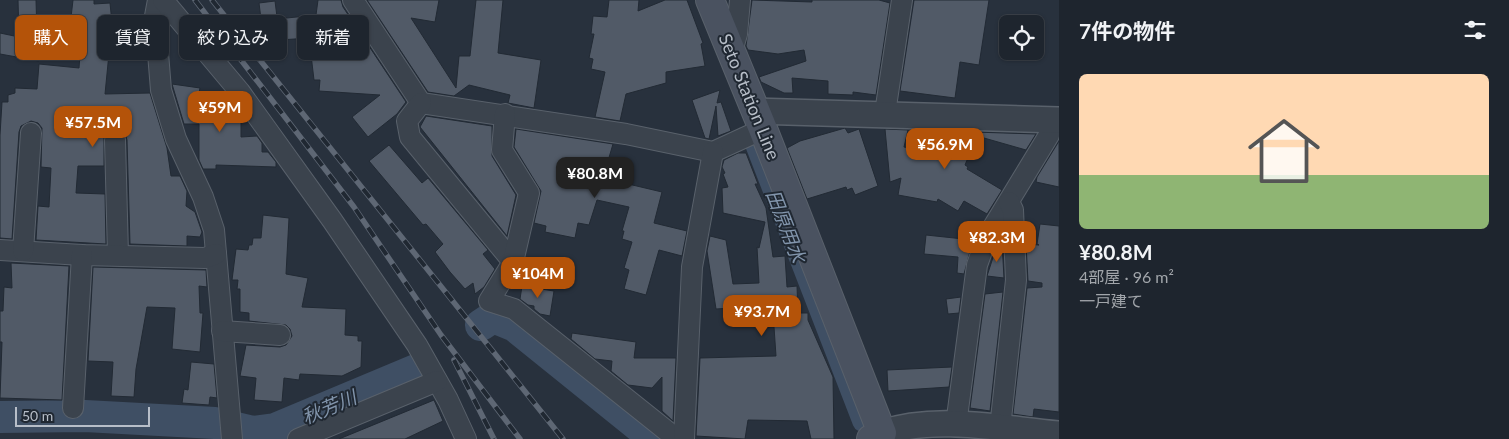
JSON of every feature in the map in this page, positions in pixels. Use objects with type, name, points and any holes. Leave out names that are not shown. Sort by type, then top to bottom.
[{"type":"main road","name":"Seto Station Line","points":[[710,0],[731,55],[760,120],[879,437]]},
{"type":"street","points":[[158,0],[155,16],[161,90],[176,138],[203,196],[214,230],[232,439]]},
{"type":"street","points":[[163,0],[240,92],[417,346],[466,439]]},
{"type":"street","points":[[353,0],[421,103],[505,114],[626,134],[714,152]]},
{"type":"street","points":[[731,55],[737,34],[740,0]]},
{"type":"street","points":[[885,113],[902,0]]},
{"type":"street","points":[[421,103],[407,121],[410,137],[514,262]]},
{"type":"street","points":[[684,439],[692,267],[714,152],[760,120],[885,113],[1056,119],[1049,135],[987,237],[977,265],[956,425]]},
{"type":"street","points":[[505,114],[502,150],[529,192],[514,262],[490,301],[514,309],[677,439]]},
{"type":"street","points":[[23,251],[31,132]]},
{"type":"street","points":[[115,140],[118,255]]},
{"type":"street","points":[[1000,428],[1016,280],[1013,210],[1009,202]]},
{"type":"street","points":[[0,250],[82,255],[205,258],[216,254]]},
{"type":"street","points":[[73,408],[82,255]]},
{"type":"street","points":[[222,331],[280,335]]},
{"type":"street","points":[[298,439],[436,381]]},
{"type":"street","points":[[879,437],[902,426],[929,424],[1059,434]]},
{"type":"building","points":[[18,0],[36,0],[36,15],[18,15]]},
{"type":"building","points":[[73,0],[94,0],[94,4],[110,3],[111,15],[97,15],[97,60],[108,60],[105,94],[150,93],[167,148],[171,176],[180,176],[187,191],[186,206],[195,212],[202,232],[200,237],[187,236],[187,246],[130,244],[127,140],[125,133],[115,128],[109,130],[104,135],[104,166],[78,166],[76,193],[105,194],[106,244],[36,240],[38,206],[49,207],[51,168],[41,167],[42,128],[38,123],[31,121],[21,126],[19,132],[12,239],[0,238],[0,135],[2,102],[8,102],[8,95],[15,93],[15,88],[37,89],[39,64],[79,68],[80,60],[87,60],[87,15],[71,15]]},
{"type":"building","points":[[318,0],[341,0],[348,15],[316,15]]},
{"type":"building","points":[[367,0],[439,0],[435,22],[411,18],[456,88],[459,56],[470,56],[476,0],[503,0],[498,53],[541,60],[534,108],[508,103],[510,95],[469,85],[454,96],[428,92]]},
{"type":"building","points":[[609,0],[639,0],[638,11],[665,0],[687,0],[703,43],[701,44],[705,66],[666,72],[666,83],[626,94],[620,121],[595,117],[605,72],[591,69],[593,59],[589,58],[594,34],[591,34],[593,16],[607,17]]},
{"type":"building","points":[[752,0],[812,2],[812,0],[879,0],[890,3],[876,95],[853,92],[853,95],[828,94],[828,81],[792,78],[793,93],[784,93],[761,82],[759,77],[806,61],[804,50],[778,54],[748,50],[746,46]]},
{"type":"building","points":[[914,0],[989,0],[979,65],[960,62],[955,98],[900,91]]},
{"type":"building","points":[[275,1],[277,15],[260,15],[259,3]]},
{"type":"building","points":[[297,17],[297,39],[287,40],[287,18]]},
{"type":"building","points":[[0,33],[15,36],[15,57],[0,54]]},
{"type":"building","points":[[369,46],[406,102],[397,114],[368,137],[352,117],[380,95],[319,91],[320,80],[314,80],[312,60],[369,60]]},
{"type":"building","points":[[172,84],[200,88],[199,93],[206,93],[206,109],[235,110],[234,113],[241,114],[241,137],[257,136],[262,143],[262,152],[268,152],[276,162],[276,167],[216,165],[216,169],[203,169],[199,160],[199,124],[184,124]]},
{"type":"building","points":[[720,90],[717,103],[721,102],[731,131],[718,136],[716,106],[709,139],[705,138],[692,100]]},
{"type":"building","points":[[426,116],[492,126],[492,156],[516,195],[507,236],[420,127]]},
{"type":"building","points":[[845,128],[848,133],[859,129],[878,186],[855,195],[852,188],[847,190],[846,187],[807,199],[787,148],[800,141]]},
{"type":"building","points":[[516,129],[613,144],[603,178],[662,192],[654,223],[687,231],[682,256],[659,250],[646,295],[624,289],[629,270],[624,268],[632,242],[622,239],[624,231],[622,231],[629,207],[597,200],[589,225],[578,223],[575,238],[545,232],[546,226],[534,223],[541,191],[514,147]]},
{"type":"building","points":[[885,129],[908,130],[904,147],[932,152],[934,146],[953,150],[961,131],[973,134],[973,132],[1036,134],[1026,150],[977,136],[965,165],[968,167],[967,169],[1002,190],[987,214],[964,201],[958,211],[938,199],[937,202],[898,195],[901,178],[890,182]]},
{"type":"building","points":[[1059,141],[1059,187],[1036,182],[1037,177]]},
{"type":"building","points":[[389,145],[422,183],[428,178],[488,250],[483,254],[495,269],[484,287],[475,294],[473,283],[465,289],[435,252],[443,244],[426,224],[423,225],[369,161]]},
{"type":"building","points":[[738,153],[746,153],[758,184],[755,184],[766,208],[773,257],[785,256],[787,287],[797,286],[798,313],[808,313],[808,320],[833,377],[834,439],[811,439],[807,421],[748,420],[745,439],[696,436],[700,358],[776,356],[774,327],[764,328],[762,306],[716,309],[707,251],[710,236],[726,240],[733,284],[759,283],[757,247],[759,248],[765,222],[723,213],[722,188],[728,187],[722,167],[724,160]]},
{"type":"building","points":[[263,215],[289,218],[286,274],[308,278],[302,307],[346,309],[345,335],[358,336],[358,341],[362,341],[361,367],[342,376],[300,374],[299,380],[284,378],[282,402],[254,400],[256,378],[240,376],[246,345],[280,347],[286,345],[292,336],[290,329],[286,325],[249,321],[249,313],[240,312],[240,289],[237,289],[238,280],[232,280],[236,249],[248,250],[249,245],[252,245],[253,238],[261,238]]},
{"type":"building","points":[[1040,224],[1059,226],[1059,412],[1034,409],[1033,417],[1013,414],[1027,288],[1042,287],[1042,283],[1028,281],[1026,244],[1039,245],[1037,244]]},
{"type":"building","points":[[926,235],[973,240],[964,274],[957,273],[958,257],[924,254]]},
{"type":"building","points":[[998,242],[1002,242],[1004,278],[987,276]]},
{"type":"building","points":[[11,263],[69,266],[62,400],[0,398],[2,342],[0,342],[0,311],[3,311],[4,287],[12,288]]},
{"type":"building","points":[[93,267],[206,270],[207,287],[199,286],[200,313],[203,313],[200,352],[172,349],[175,308],[147,307],[136,369],[134,397],[111,396],[113,362],[88,361]]},
{"type":"building","points":[[522,286],[554,291],[550,316],[540,314],[534,309],[534,306],[528,305],[520,299]]},
{"type":"building","points":[[1003,292],[990,411],[970,408],[985,294]]},
{"type":"building","points":[[961,297],[959,313],[948,314],[946,299]]},
{"type":"building","points":[[572,333],[636,342],[634,358],[676,358],[673,421],[662,411],[662,377],[652,388],[628,385],[611,371],[612,361],[595,359],[571,339]]},
{"type":"building","points":[[191,362],[214,364],[217,398],[210,397],[209,405],[182,403],[184,389],[188,390]]},
{"type":"building","points":[[952,367],[949,387],[888,391],[887,370]]},
{"type":"building","points":[[434,400],[443,421],[405,439],[339,439]]},
{"type":"waterway","name":"田原用水","points":[[754,143],[862,422]]},
{"type":"waterway","name":"秋芳川","points":[[481,325],[493,317],[515,326],[655,439]]},
{"type":"waterway","name":"秋芳川","points":[[0,417],[85,416],[215,423],[253,432],[275,429],[416,370]]},
{"type":"railway","points":[[195,0],[354,207],[441,335],[520,439]]},
{"type":"railway","points":[[212,0],[563,439]]},
{"type":"railway","points":[[454,360],[494,439]]}]
